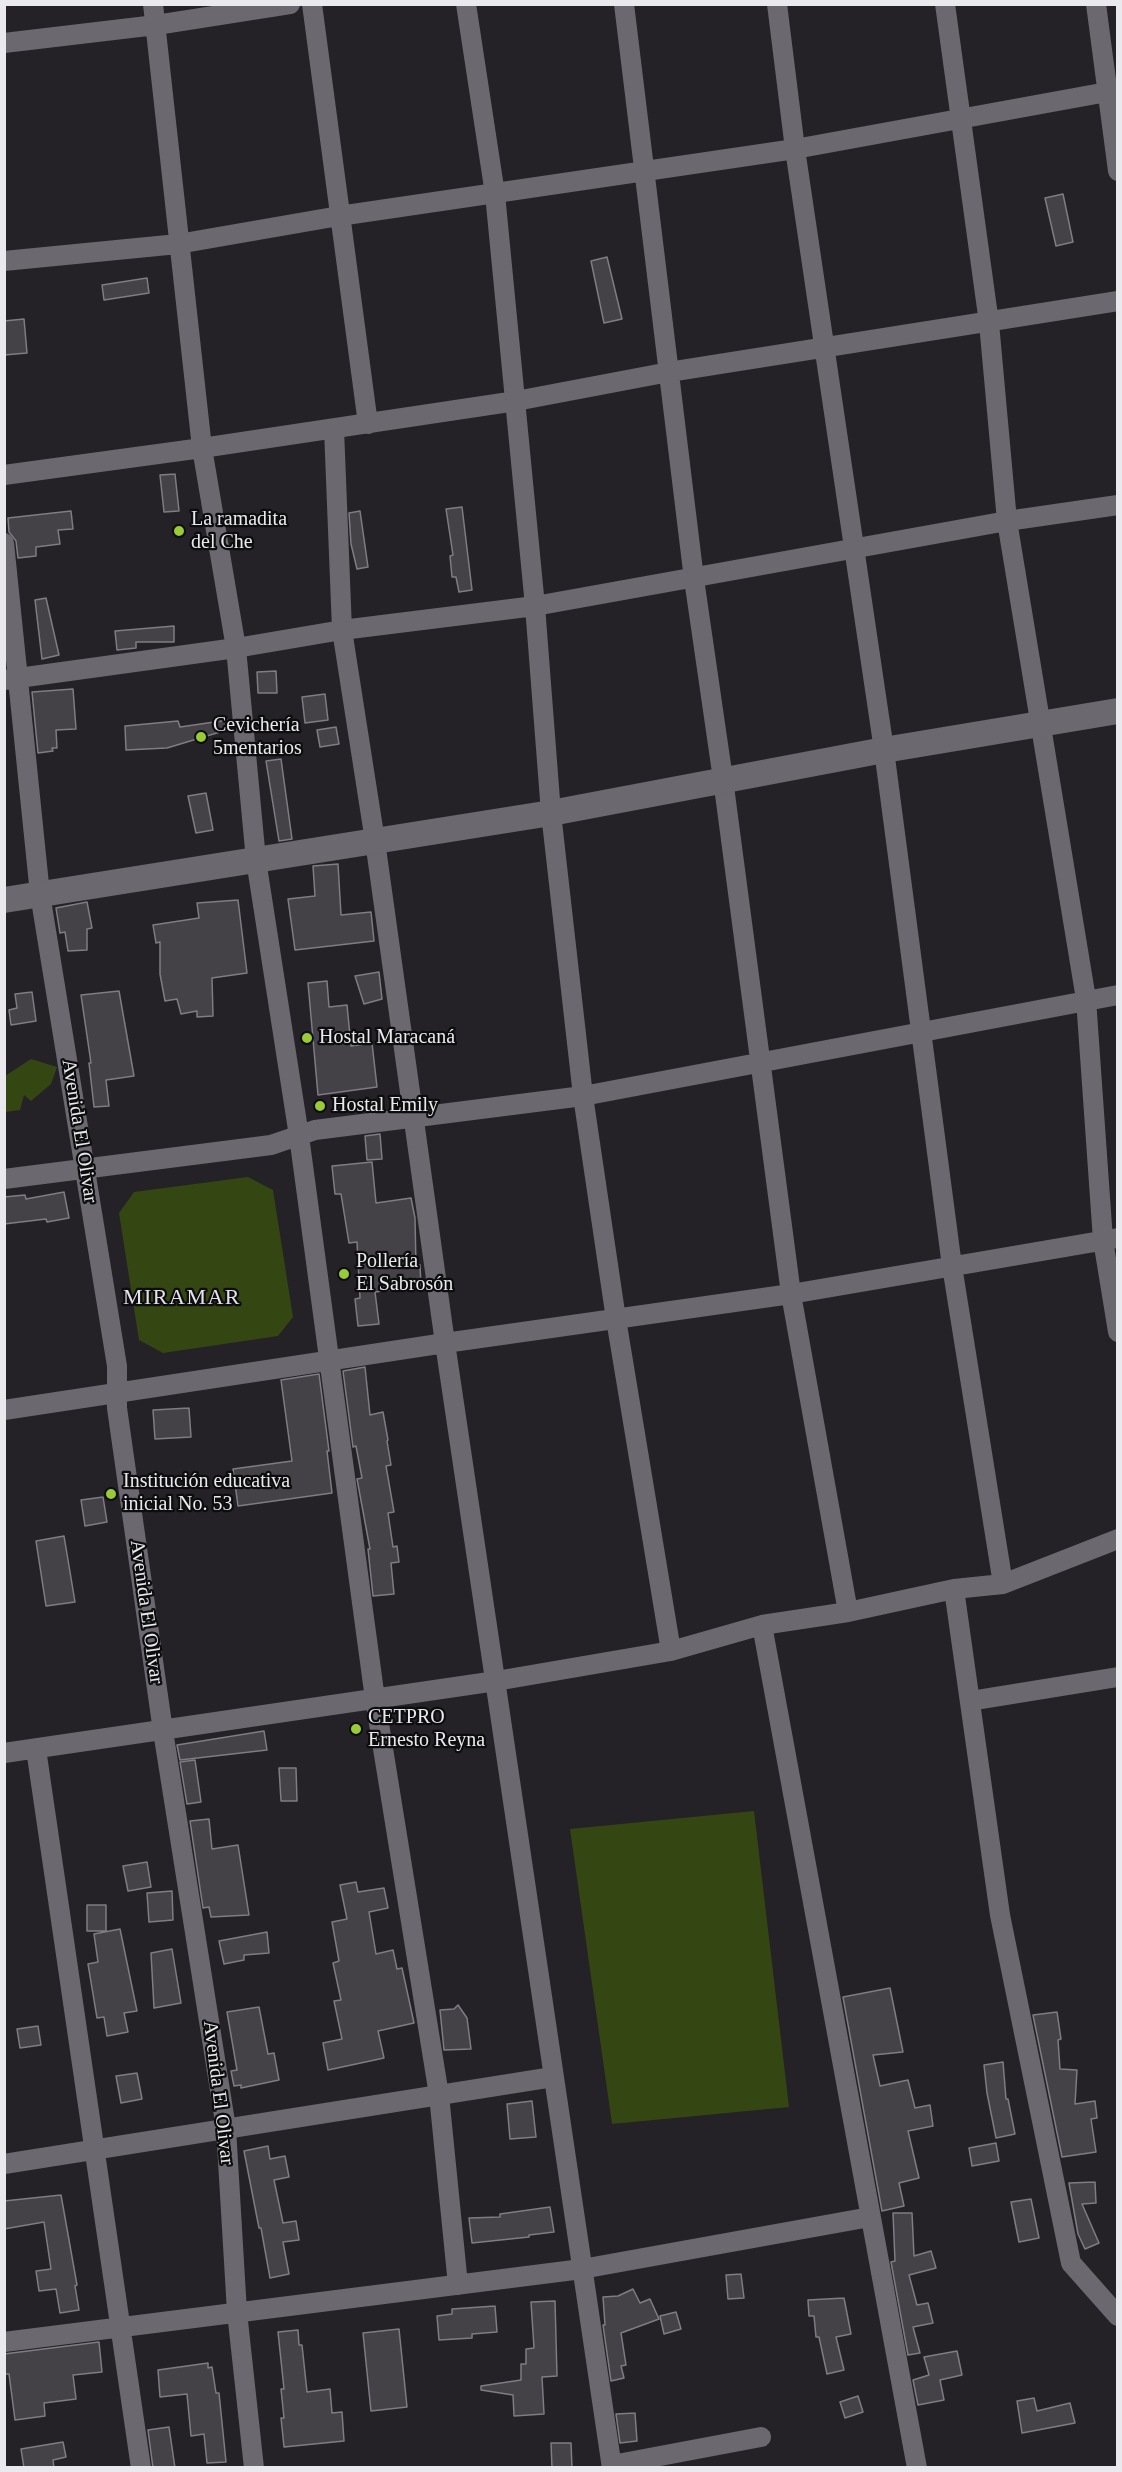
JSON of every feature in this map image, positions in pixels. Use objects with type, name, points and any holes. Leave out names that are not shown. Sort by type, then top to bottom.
[{"type":"street","points":[[153,4],[202,448],[236,648],[256,860],[299,1136],[375,1699],[439,2095],[459,2285]]},
{"type":"street","points":[[4,43],[156,25],[290,4]]},
{"type":"street","points":[[312,4],[368,424]]},
{"type":"street","points":[[466,4],[495,194],[536,606],[551,813],[583,1096],[616,1319],[671,1651]]},
{"type":"street","points":[[624,4],[694,579],[723,779],[791,1294],[848,1612]]},
{"type":"street","points":[[777,4],[795,149],[884,750],[952,1266],[1003,1584]]},
{"type":"street","points":[[945,4],[988,323],[1007,521],[1086,999],[1111,1239],[1118,1332]]},
{"type":"street","points":[[1096,4],[1112,91],[1118,171]]},
{"type":"street","points":[[4,261],[178,244],[339,216],[795,149],[1112,91]]},
{"type":"street","points":[[4,475],[516,401],[669,372],[1118,301]]},
{"type":"street","points":[[334,429],[342,630],[375,841],[445,1343],[612,2466],[761,2437]]},
{"type":"street","points":[[12,679],[236,648],[342,630],[536,606],[1007,521],[1118,505]]},
{"type":"street","name":"Avenida El Olivar","points":[[4,543],[12,679],[40,894],[117,1366],[117,1408],[163,1731],[226,2128],[237,2312],[254,2468]]},
{"type":"street","points":[[4,900],[551,813],[884,750],[1118,711]]},
{"type":"street","points":[[4,1179],[271,1145],[315,1130],[583,1096],[1086,999],[1118,995]]},
{"type":"street","points":[[4,1410],[329,1360],[791,1294],[1111,1239]]},
{"type":"street","points":[[4,1753],[496,1681],[671,1651],[762,1625],[848,1612],[954,1589],[1003,1584],[1118,1539]]},
{"type":"street","points":[[954,1589],[1000,1915],[1071,2263],[1118,2316]]},
{"type":"street","points":[[762,1625],[917,2468]]},
{"type":"street","points":[[970,1701],[1118,1677]]},
{"type":"street","points":[[36,1749],[141,2468]]},
{"type":"street","points":[[4,2164],[553,2077]]},
{"type":"street","points":[[4,2342],[582,2269],[870,2217]]},
{"type":"green space","points":[[31,1059],[57,1067],[51,1084],[31,1101],[24,1095],[20,1110],[5,1112],[5,1076]]},
{"type":"green space","points":[[248,1177],[273,1190],[293,1317],[278,1336],[163,1353],[139,1340],[119,1213],[134,1192]]},
{"type":"green space","points":[[754,1811],[789,2107],[612,2124],[570,1829]]},
{"type":"building","points":[[1063,194],[1073,242],[1056,246],[1045,198]]},
{"type":"building","points":[[607,257],[622,319],[604,323],[591,261]]},
{"type":"building","points":[[147,278],[149,293],[104,300],[102,285]]},
{"type":"building","points":[[24,319],[27,353],[4,355],[4,321]]},
{"type":"building","points":[[175,474],[179,511],[164,512],[160,475]]},
{"type":"building","points":[[462,507],[472,590],[459,592],[456,577],[452,577],[450,556],[453,555],[446,509]]},
{"type":"building","points":[[71,511],[73,529],[58,530],[60,544],[36,547],[36,556],[18,558],[16,541],[9,532],[8,518]]},
{"type":"building","points":[[360,511],[368,567],[357,569],[351,544],[349,513]]},
{"type":"building","points":[[46,598],[59,655],[42,659],[35,600]]},
{"type":"building","points":[[174,626],[174,642],[136,642],[136,648],[117,650],[115,631]]},
{"type":"building","points":[[276,671],[277,693],[258,693],[257,672]]},
{"type":"building","points":[[73,689],[76,729],[56,730],[57,748],[52,748],[53,751],[38,753],[32,692]]},
{"type":"building","points":[[325,694],[328,720],[305,723],[302,697]]},
{"type":"building","points":[[228,720],[230,729],[167,748],[126,750],[125,726],[178,721],[180,727]]},
{"type":"building","points":[[336,727],[339,744],[320,747],[317,730]]},
{"type":"building","points":[[281,759],[292,839],[279,841],[266,761]]},
{"type":"building","points":[[206,793],[213,830],[196,833],[188,796]]},
{"type":"building","points":[[338,864],[341,915],[371,912],[374,941],[295,950],[288,899],[315,896],[313,866]]},
{"type":"building","points":[[238,900],[247,973],[212,978],[213,1016],[197,1017],[197,1011],[181,1014],[177,999],[165,1001],[160,974],[160,942],[156,943],[153,925],[199,918],[197,903]]},
{"type":"building","points":[[87,902],[92,928],[87,929],[87,950],[68,951],[65,932],[60,933],[56,908]]},
{"type":"building","points":[[379,972],[382,999],[364,1004],[355,976]]},
{"type":"building","points":[[327,981],[329,1007],[347,1005],[351,1046],[372,1043],[377,1087],[318,1095],[308,983]]},
{"type":"building","points":[[119,991],[134,1076],[106,1080],[109,1106],[94,1107],[89,1063],[91,1063],[81,995]]},
{"type":"building","points":[[32,992],[36,1021],[11,1025],[9,1010],[17,1008],[15,994]]},
{"type":"building","points":[[380,1134],[382,1159],[367,1160],[365,1136]]},
{"type":"building","points":[[372,1162],[376,1203],[411,1198],[415,1218],[416,1266],[420,1265],[421,1286],[375,1292],[379,1324],[358,1326],[355,1299],[360,1298],[357,1242],[349,1243],[341,1194],[335,1194],[332,1166]]},
{"type":"building","points":[[64,1192],[69,1218],[47,1222],[46,1219],[4,1224],[4,1197],[25,1195],[26,1199]]},
{"type":"building","points":[[365,1367],[370,1415],[383,1412],[388,1440],[391,1465],[386,1466],[394,1512],[388,1513],[393,1547],[397,1546],[399,1562],[391,1563],[394,1594],[373,1596],[368,1549],[370,1549],[357,1479],[362,1478],[356,1446],[353,1447],[343,1371]]},
{"type":"building","points":[[319,1374],[332,1493],[238,1506],[233,1469],[292,1461],[281,1380]]},
{"type":"building","points":[[189,1408],[191,1437],[155,1439],[153,1410]]},
{"type":"building","points":[[103,1497],[107,1522],[85,1526],[81,1500]]},
{"type":"building","points":[[64,1536],[75,1602],[46,1606],[36,1541]]},
{"type":"building","points":[[264,1731],[267,1750],[180,1760],[177,1745]]},
{"type":"building","points":[[195,1760],[201,1802],[187,1804],[180,1762]]},
{"type":"building","points":[[279,1768],[296,1768],[297,1801],[281,1801]]},
{"type":"building","points":[[209,1819],[212,1849],[238,1845],[249,1915],[211,1917],[209,1907],[203,1908],[190,1821]]},
{"type":"building","points":[[147,1862],[151,1887],[128,1891],[123,1866]]},
{"type":"building","points":[[356,1882],[358,1892],[384,1888],[388,1908],[369,1912],[376,1954],[393,1950],[397,1969],[402,1968],[414,2023],[378,2031],[384,2058],[328,2070],[323,2043],[342,2039],[334,2001],[341,2000],[333,1963],[339,1961],[332,1922],[347,1919],[340,1885]]},
{"type":"building","points":[[172,1891],[173,1920],[149,1922],[147,1893]]},
{"type":"building","points":[[87,1905],[106,1905],[106,1931],[87,1931]]},
{"type":"building","points":[[120,1929],[137,2011],[124,2013],[128,2032],[107,2036],[104,2017],[97,2018],[88,1964],[98,1962],[94,1934]]},
{"type":"building","points":[[267,1932],[269,1953],[244,1955],[244,1960],[224,1964],[219,1941]]},
{"type":"building","points":[[172,1949],[181,2003],[154,2008],[151,1953]]},
{"type":"building","points":[[890,1988],[903,2052],[873,2055],[880,2086],[908,2080],[915,2108],[930,2105],[933,2126],[908,2131],[919,2178],[899,2183],[904,2206],[882,2211],[843,1997]]},
{"type":"building","points":[[458,2005],[467,2018],[471,2049],[444,2050],[440,2010],[454,2009]]},
{"type":"building","points":[[259,2007],[268,2054],[274,2053],[279,2080],[241,2088],[241,2085],[234,2086],[231,2071],[237,2070],[227,2012]]},
{"type":"building","points":[[1057,2012],[1061,2039],[1058,2040],[1060,2069],[1077,2070],[1075,2104],[1095,2101],[1097,2118],[1091,2119],[1096,2152],[1062,2157],[1033,2015]]},
{"type":"building","points":[[38,2026],[41,2045],[20,2048],[17,2029]]},
{"type":"building","points":[[1003,2062],[1006,2099],[1008,2099],[1015,2134],[996,2138],[984,2065]]},
{"type":"building","points":[[137,2073],[142,2099],[121,2103],[116,2076]]},
{"type":"building","points":[[532,2101],[536,2137],[510,2139],[507,2104]]},
{"type":"building","points":[[996,2143],[999,2161],[972,2166],[969,2148]]},
{"type":"building","points":[[268,2146],[270,2159],[285,2156],[289,2177],[274,2180],[283,2223],[296,2221],[299,2240],[283,2242],[289,2274],[270,2278],[244,2151]]},
{"type":"building","points":[[1095,2182],[1096,2203],[1082,2204],[1099,2243],[1085,2249],[1078,2234],[1069,2183]]},
{"type":"building","points":[[61,2195],[77,2285],[75,2286],[79,2310],[60,2313],[56,2289],[39,2291],[36,2271],[51,2269],[44,2222],[4,2229],[4,2201]]},
{"type":"building","points":[[1031,2199],[1039,2238],[1019,2242],[1011,2202]]},
{"type":"building","points":[[550,2207],[554,2232],[472,2243],[469,2218],[500,2217],[500,2214]]},
{"type":"building","points":[[893,2213],[912,2213],[914,2256],[931,2251],[936,2268],[909,2275],[917,2305],[928,2303],[933,2323],[913,2327],[920,2353],[908,2355],[891,2262],[895,2261]]},
{"type":"building","points":[[741,2274],[744,2298],[728,2299],[726,2275]]},
{"type":"building","points":[[633,2289],[640,2303],[650,2299],[659,2319],[621,2333],[626,2365],[621,2366],[624,2378],[611,2381],[603,2325],[605,2325],[603,2297],[618,2296]]},
{"type":"building","points":[[844,2298],[851,2334],[836,2337],[844,2370],[827,2374],[819,2337],[816,2337],[814,2316],[809,2316],[808,2300]]},
{"type":"building","points":[[555,2301],[557,2376],[542,2377],[544,2414],[514,2416],[513,2395],[481,2390],[481,2386],[521,2380],[521,2364],[526,2364],[526,2349],[534,2348],[531,2302]]},
{"type":"building","points":[[495,2306],[497,2332],[472,2334],[472,2338],[439,2340],[437,2316],[452,2314],[452,2309]]},
{"type":"building","points":[[676,2312],[681,2329],[664,2334],[660,2316]]},
{"type":"building","points":[[399,2329],[407,2407],[371,2411],[363,2333]]},
{"type":"building","points":[[298,2330],[299,2345],[302,2345],[307,2392],[330,2389],[332,2413],[342,2412],[344,2441],[284,2447],[281,2389],[284,2389],[278,2332]]},
{"type":"building","points":[[99,2342],[102,2372],[73,2375],[76,2399],[44,2403],[45,2416],[15,2420],[9,2374],[4,2374],[4,2354]]},
{"type":"building","points":[[957,2351],[962,2375],[940,2380],[944,2400],[918,2405],[913,2380],[929,2375],[924,2357]]},
{"type":"building","points":[[208,2363],[208,2368],[212,2367],[216,2393],[219,2393],[226,2462],[207,2463],[204,2434],[191,2436],[187,2394],[160,2397],[158,2370]]},
{"type":"building","points":[[858,2396],[863,2412],[845,2418],[840,2402]]},
{"type":"building","points":[[1034,2398],[1037,2411],[1070,2403],[1075,2423],[1022,2433],[1017,2401]]},
{"type":"building","points":[[635,2413],[637,2441],[620,2443],[616,2414]]},
{"type":"building","points":[[169,2427],[175,2468],[153,2468],[148,2430]]},
{"type":"building","points":[[63,2442],[66,2457],[53,2460],[54,2468],[24,2468],[21,2449]]},
{"type":"building","points":[[551,2443],[571,2443],[572,2468],[552,2468]]},
{"type":"place","name":"La ramadita del Che","points":[[179,531]]},
{"type":"place","name":"Cevichería 5mentarios","points":[[201,737]]},
{"type":"place","name":"Hostal Maracaná","points":[[307,1038]]},
{"type":"place","name":"Hostal Emily","points":[[320,1106]]},
{"type":"place","name":"Pollería El Sabrosón","points":[[344,1274]]},
{"type":"place","name":"Institución educativa inicial No. 53","points":[[111,1494]]},
{"type":"place","name":"CETPRO Ernesto Reyna","points":[[356,1729]]},
{"type":"district","name":"MIRAMAR","points":[[182,1298]]}]
